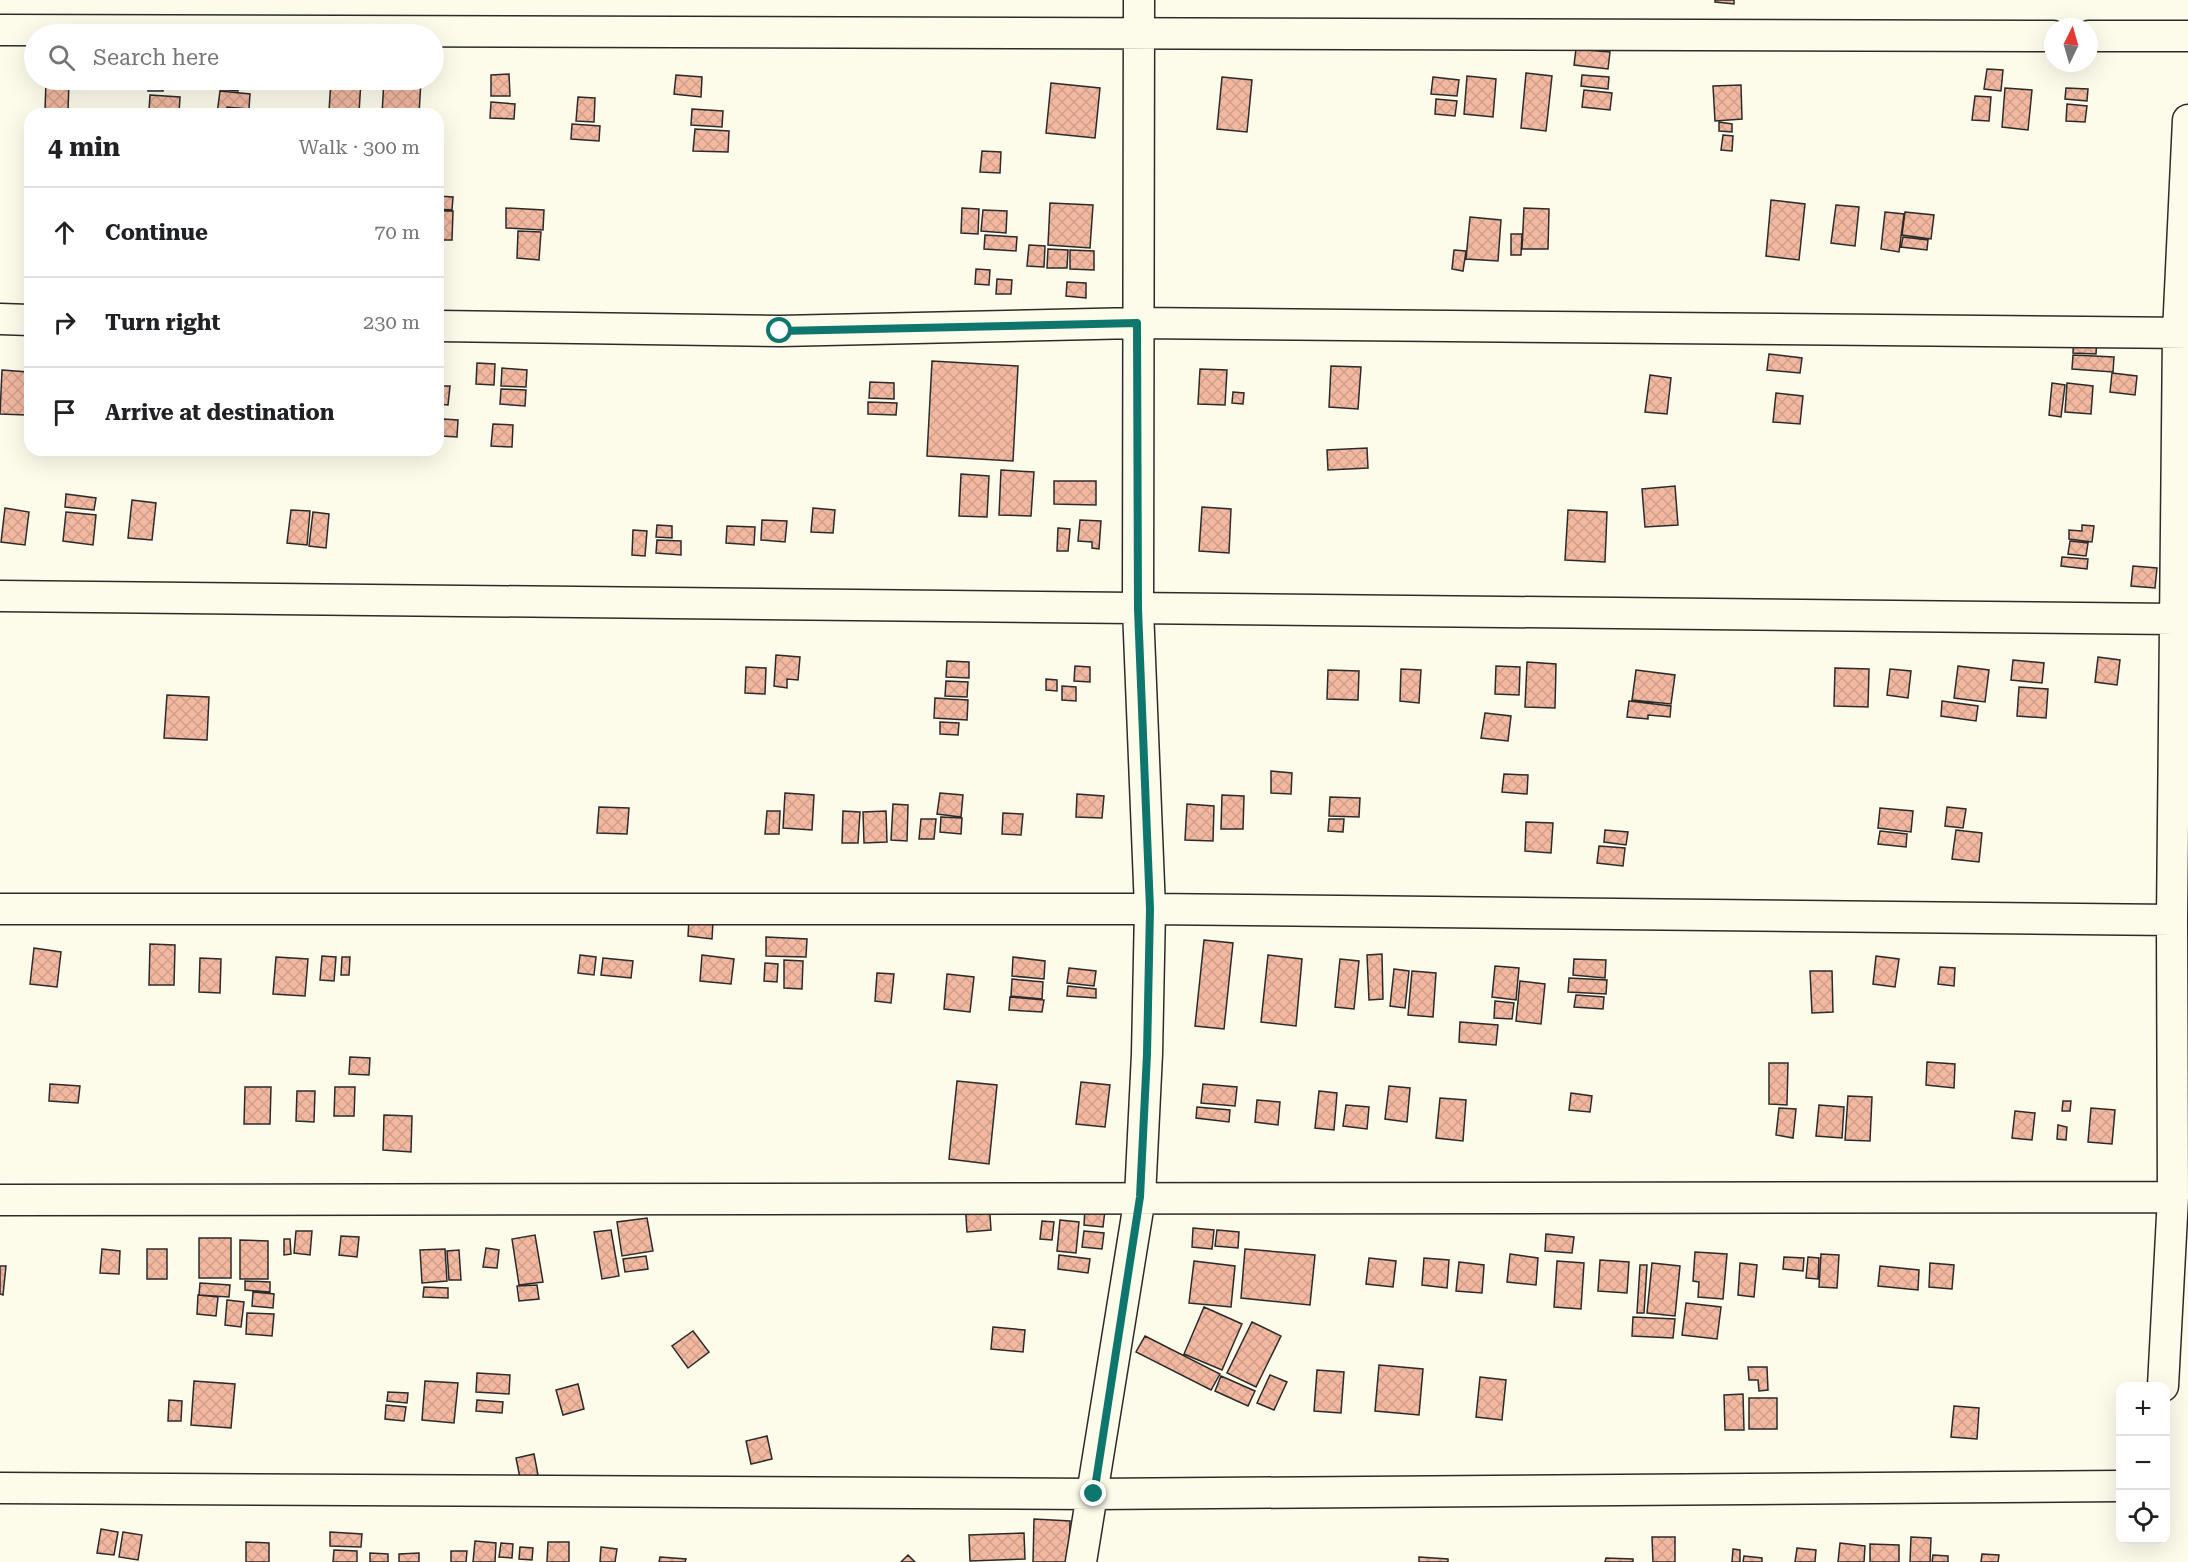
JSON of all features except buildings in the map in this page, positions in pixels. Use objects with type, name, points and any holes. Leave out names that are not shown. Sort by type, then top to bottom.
[{"type":"street","points":[[1081,1562],[1094,1494],[1140,1197],[1147,1054],[1150,909],[1138,609],[1138,0]]},
{"type":"street","points":[[0,30],[24,30]]},
{"type":"street","points":[[444,31],[2044,36]]},
{"type":"street","points":[[2098,36],[2188,36]]},
{"type":"street","points":[[2163,1382],[2173,1197],[2172,920],[2175,619],[2188,120]]},
{"type":"street","points":[[0,320],[24,320]]},
{"type":"street","points":[[444,326],[780,331],[1137,323],[2183,333]]},
{"type":"street","points":[[0,596],[2175,619]]},
{"type":"street","points":[[0,909],[1150,909],[2172,920]]},
{"type":"street","points":[[0,1200],[2173,1197]]},
{"type":"street","points":[[0,1488],[1094,1494],[2116,1486]]},
{"type":"route","points":[[780,331],[1137,323],[1138,609],[1150,909],[1147,1054],[1140,1197],[1094,1494]]}]
